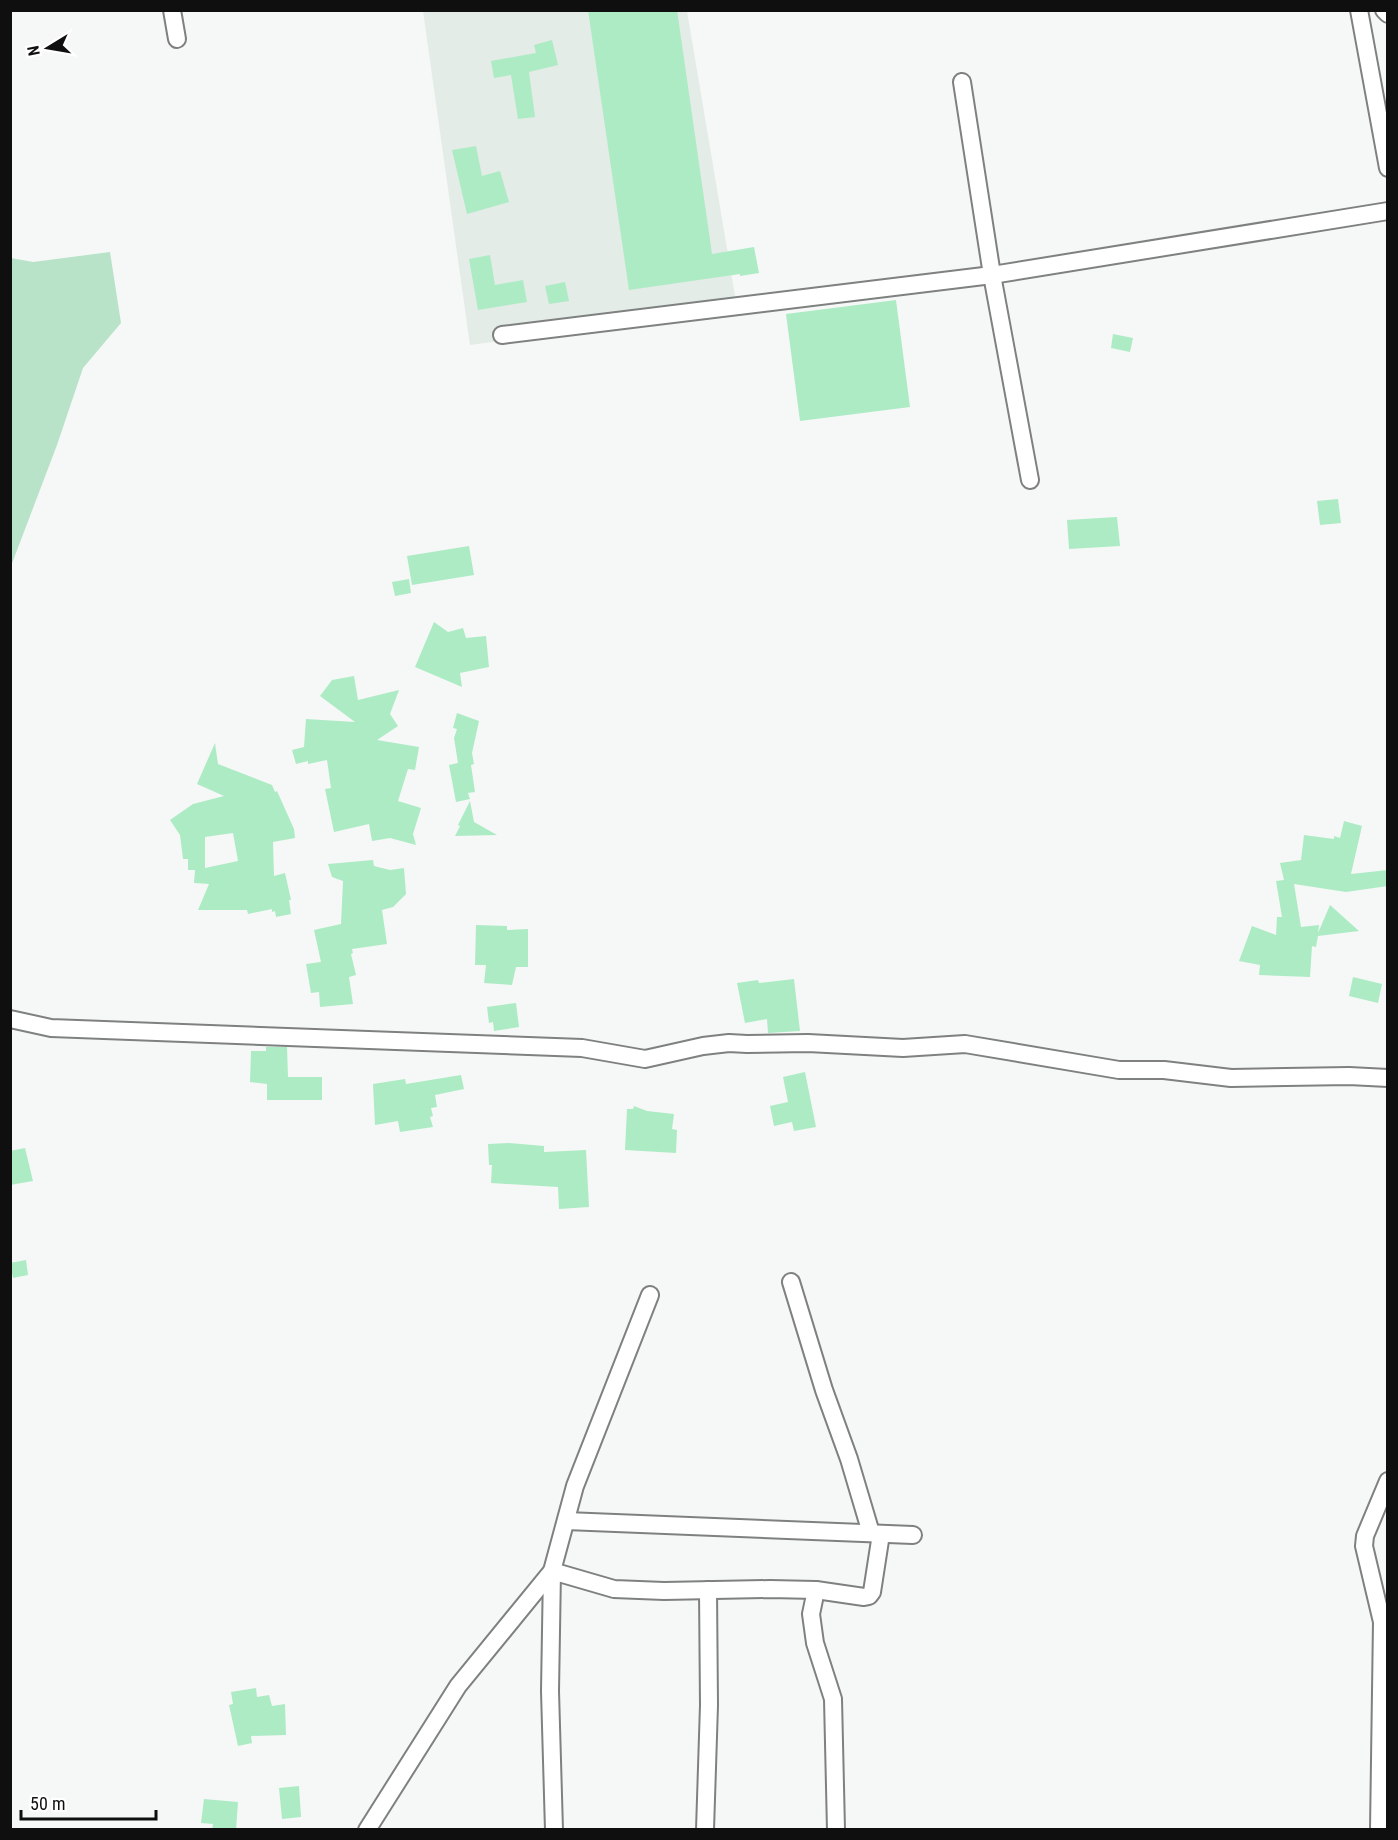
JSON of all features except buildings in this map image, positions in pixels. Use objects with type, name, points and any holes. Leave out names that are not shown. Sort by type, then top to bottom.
[{"type":"street","points":[[172,10],[177,39]]},
{"type":"street","points":[[1359,10],[1388,168]]},
{"type":"street","points":[[1384,10],[1388,14]]},
{"type":"street","points":[[962,82],[992,275],[1030,480]]},
{"type":"street","points":[[502,335],[992,275],[1388,211]]},
{"type":"street","points":[[10,1019],[51,1028],[582,1048],[645,1059],[703,1046],[729,1043],[808,1043],[903,1048],[965,1044],[1119,1070],[1164,1070],[1231,1078],[1349,1076],[1388,1078]]},
{"type":"street","points":[[552,1571],[614,1589],[816,1590],[860,1597],[869,1596],[872,1592],[876,1534],[824,1390],[791,1282]]},
{"type":"street","points":[[554,1830],[550,1691],[552,1571],[575,1486],[650,1295]]},
{"type":"street","points":[[1379,1830],[1385,1622],[1364,1546],[1365,1536],[1388,1481]]},
{"type":"street","points":[[566,1521],[914,1535]]},
{"type":"street","points":[[367,1830],[458,1686],[552,1571]]},
{"type":"street","points":[[705,1830],[710,1705],[708,1590]]},
{"type":"street","points":[[816,1590],[811,1614],[815,1643],[833,1699],[836,1830]]},
{"type":"shaded area","points":[[423,11],[687,11],[737,308],[470,345]]},
{"type":"green space","points":[[110,252],[121,323],[83,368],[57,445],[11,566],[11,258],[33,262]]}]
